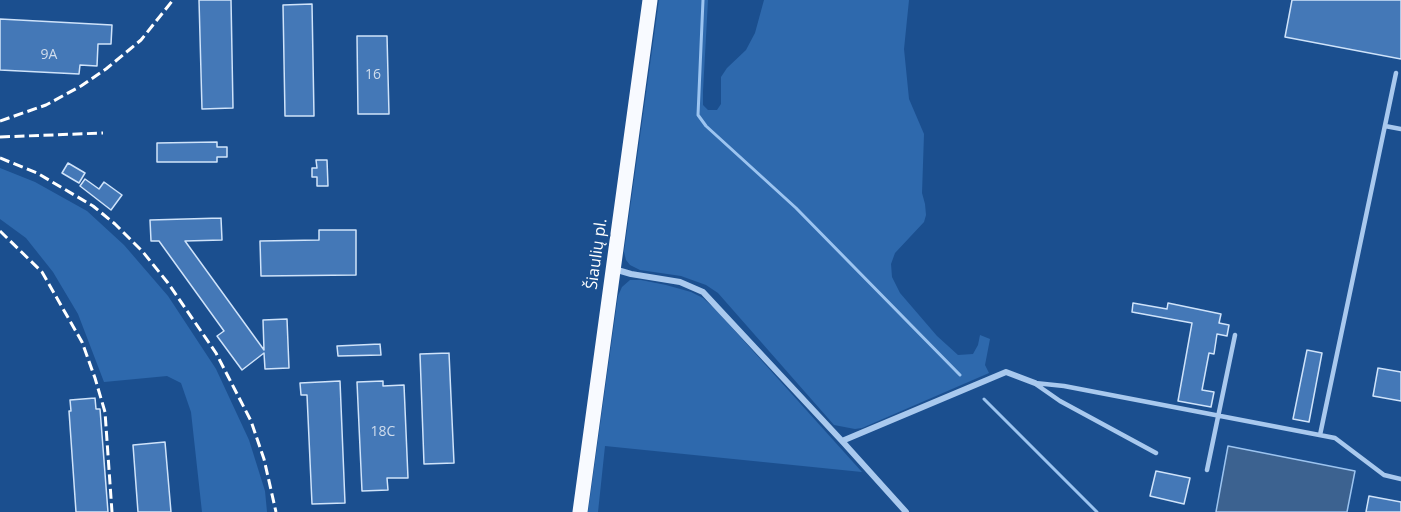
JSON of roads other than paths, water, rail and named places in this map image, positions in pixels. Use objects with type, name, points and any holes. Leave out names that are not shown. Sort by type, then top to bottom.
[{"type":"highway","name":"Šiaulių pl.","points":[[580,512],[650,0]]},
{"type":"street","points":[[613,269],[680,282],[703,292],[906,512]]},
{"type":"street","points":[[842,441],[1006,372],[1035,383]]},
{"type":"lane","points":[[1320,435],[1396,73]]},
{"type":"lane","points":[[1385,126],[1401,129]]},
{"type":"lane","points":[[1207,470],[1235,335]]},
{"type":"lane","points":[[1035,383],[1064,386],[1335,438],[1384,475],[1401,479]]},
{"type":"lane","points":[[1035,383],[1060,401],[1156,453]]},
{"type":"waterway","points":[[703,0],[698,115],[706,126],[796,208],[960,375]]},
{"type":"waterway","points":[[984,399],[1097,512]]},
{"type":"railway","points":[[0,121],[46,105],[106,69],[141,40],[173,0]]},
{"type":"railway","points":[[0,137],[103,133]]},
{"type":"railway","points":[[0,158],[37,173],[93,206],[143,252],[168,283],[216,353],[251,421],[264,459],[276,512]]},
{"type":"railway","points":[[0,231],[42,272],[82,342],[105,412],[112,512]]}]
